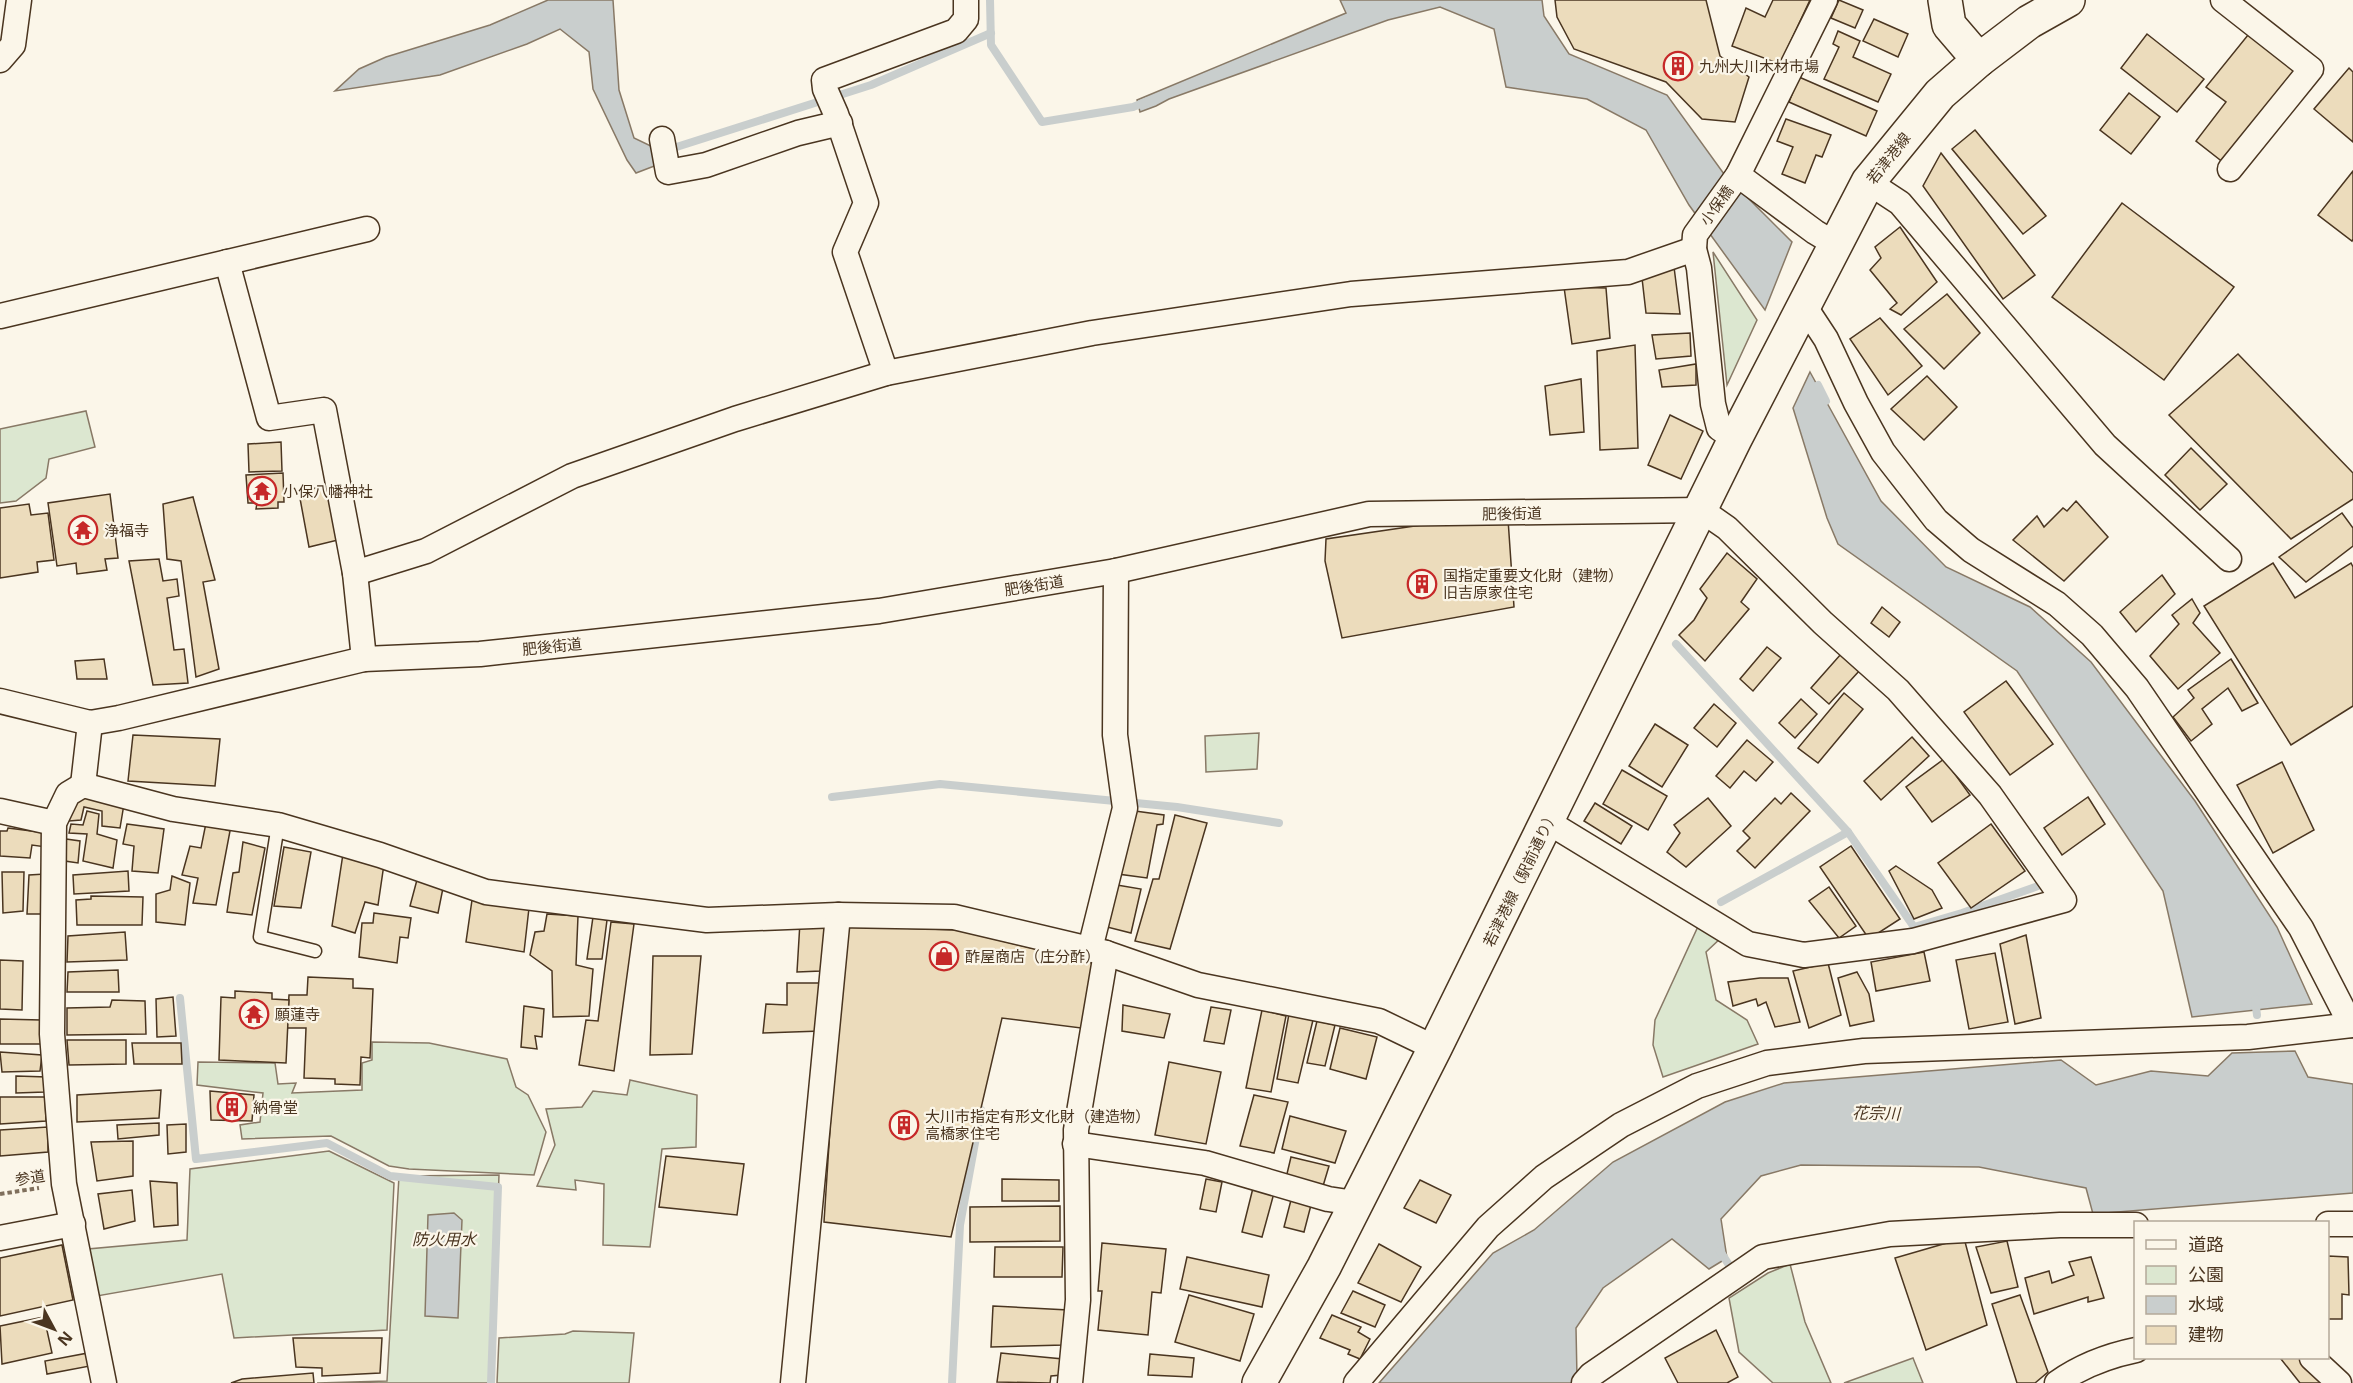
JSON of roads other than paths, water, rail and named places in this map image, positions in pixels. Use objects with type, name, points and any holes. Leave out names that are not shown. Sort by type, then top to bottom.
[{"type":"main road","points":[[1945,0],[1949,25],[1979,60]]},
{"type":"main road","name":"若津港線","points":[[1771,368],[1868,182],[1940,94],[1979,60],[2029,22],[2068,0]]},
{"type":"main road","name":"若津港線（駅前通り）","points":[[1259,1383],[1324,1267],[1435,1048],[1771,368]]},
{"type":"street","points":[[0,60],[13,45],[19,0]]},
{"type":"street","points":[[886,373],[845,252],[866,202],[838,118],[825,89],[824,80],[956,31],[966,19],[966,0]]},
{"type":"street","name":"小保橋","points":[[1694,242],[1738,175],[1825,0]]},
{"type":"street","points":[[2223,0],[2311,69],[2230,168]]},
{"type":"street","points":[[663,147],[668,172],[697,167],[838,118]]},
{"type":"street","points":[[1738,175],[1815,232],[1835,244]]},
{"type":"street","points":[[1868,182],[1900,203],[2105,444],[2229,559]]},
{"type":"street","points":[[0,316],[367,229]]},
{"type":"street","points":[[355,573],[426,551],[573,476],[735,419],[886,373],[1092,333],[1351,294],[1628,272],[1694,242],[1699,268],[1713,404],[1719,428],[1735,439]]},
{"type":"street","points":[[227,262],[270,418],[324,410],[355,573],[364,658]]},
{"type":"street","points":[[1356,1383],[1488,1227],[1544,1177],[1621,1125],[1697,1086],[1767,1063],[1864,1051],[2259,1036],[2352,1025],[2301,928],[2137,688],[2092,635],[2057,604],[1971,550],[1936,520],[1883,452],[1856,403],[1823,333],[1798,313]]},
{"type":"street","points":[[1548,822],[1748,944],[1804,955],[1913,941],[2064,900],[1990,795],[1898,690],[1823,623],[1727,528],[1701,510]]},
{"type":"street","name":"肥後街道","points":[[90,723],[119,718],[364,658],[480,654],[879,611],[1116,572],[1369,514],[1701,510]]},
{"type":"street","points":[[1070,1383],[1077,1300],[1075,1144],[1098,951],[1124,802],[1115,735],[1116,572]]},
{"type":"street","points":[[0,701],[90,723],[83,785]]},
{"type":"street","points":[[104,1383],[64,1184],[52,1034],[54,824],[68,794],[83,785],[173,809],[278,825],[380,855],[486,892],[706,920],[838,915],[954,917],[1098,951],[1198,985],[1379,1021],[1435,1048]]},
{"type":"street","points":[[0,811],[54,824]]},
{"type":"street","points":[[793,1383],[838,915]]},
{"type":"street","points":[[1075,1144],[1205,1163],[1328,1199],[1355,1203]]},
{"type":"street","points":[[0,1238],[73,1224]]},
{"type":"street","points":[[2329,1224],[2353,1224]]},
{"type":"street","points":[[1584,1383],[1591,1375],[1764,1257],[1890,1234],[2060,1225],[2134,1225]]},
{"type":"street","points":[[2057,1383],[2070,1373],[2108,1356],[2134,1350]]},
{"type":"street","points":[[2314,1359],[2339,1383]]},
{"type":"lane","points":[[278,825],[260,937],[315,951]]},
{"type":"water","points":[[548,0],[613,0],[619,90],[634,138],[655,148],[657,165],[636,173],[627,160],[593,89],[589,52],[560,29],[527,44],[440,75],[335,91],[359,69],[386,57],[490,25]]},
{"type":"water","points":[[1340,0],[1542,0],[1544,16],[1569,54],[1667,95],[1724,174],[1792,242],[1765,310],[1689,205],[1646,130],[1587,99],[1506,87],[1494,29],[1440,7],[1388,20],[1169,99],[1140,112],[1137,100],[1346,13]]},
{"type":"water","points":[[1810,372],[1881,501],[1946,567],[2030,607],[2091,662],[2195,801],[2277,927],[2312,1004],[2192,1017],[2163,891],[2017,671],[1838,544],[1827,518],[1793,408]]},
{"type":"water","name":"花宗川","points":[[2295,1051],[2308,1077],[2353,1084],[2353,1193],[2093,1214],[2086,1188],[1979,1167],[1801,1165],[1761,1176],[1721,1219],[1727,1258],[1709,1269],[1672,1239],[1603,1288],[1576,1328],[1577,1377],[1572,1383],[1379,1383],[1493,1253],[1534,1230],[1613,1162],[1725,1102],[1784,1083],[2061,1060],[2096,1085],[2151,1071],[2208,1076],[2232,1053]]},
{"type":"water","name":"防火用水","points":[[454,1213],[462,1220],[458,1318],[425,1316],[428,1215]]},
{"type":"waterway","points":[[990,0],[991,45],[1042,122],[1133,107],[1148,101]]},
{"type":"waterway","points":[[667,150],[871,85],[991,33]]},
{"type":"waterway","points":[[1818,385],[1826,401]]},
{"type":"waterway","points":[[1676,644],[1848,832],[1914,927],[2038,886]]},
{"type":"waterway","points":[[832,797],[940,784],[1177,807],[1279,823]]},
{"type":"waterway","points":[[1721,902],[1848,832]]},
{"type":"waterway","points":[[180,998],[196,1159],[327,1143],[390,1176],[498,1187],[491,1383]]},
{"type":"waterway","points":[[2255,999],[2257,1015]]},
{"type":"waterway","points":[[952,1383],[960,1225],[981,1110]]},
{"type":"waterway","points":[[1720,1251],[1729,1265]]},
{"type":"place","name":"九州大川木材市場","points":[[1678,66]]},
{"type":"place","name":"小保八幡神社","points":[[262,491]]},
{"type":"place","name":"浄福寺","points":[[83,530]]},
{"type":"place","name":"国指定重要文化財（建物） 旧吉原家住宅","points":[[1422,584]]},
{"type":"place","name":"酢屋商店（庄分酢）","points":[[944,956]]},
{"type":"place","name":"願蓮寺","points":[[254,1014]]},
{"type":"place","name":"納骨堂","points":[[232,1107]]},
{"type":"place","name":"大川市指定有形文化財（建造物） 高橋家住宅","points":[[904,1125]]}]
